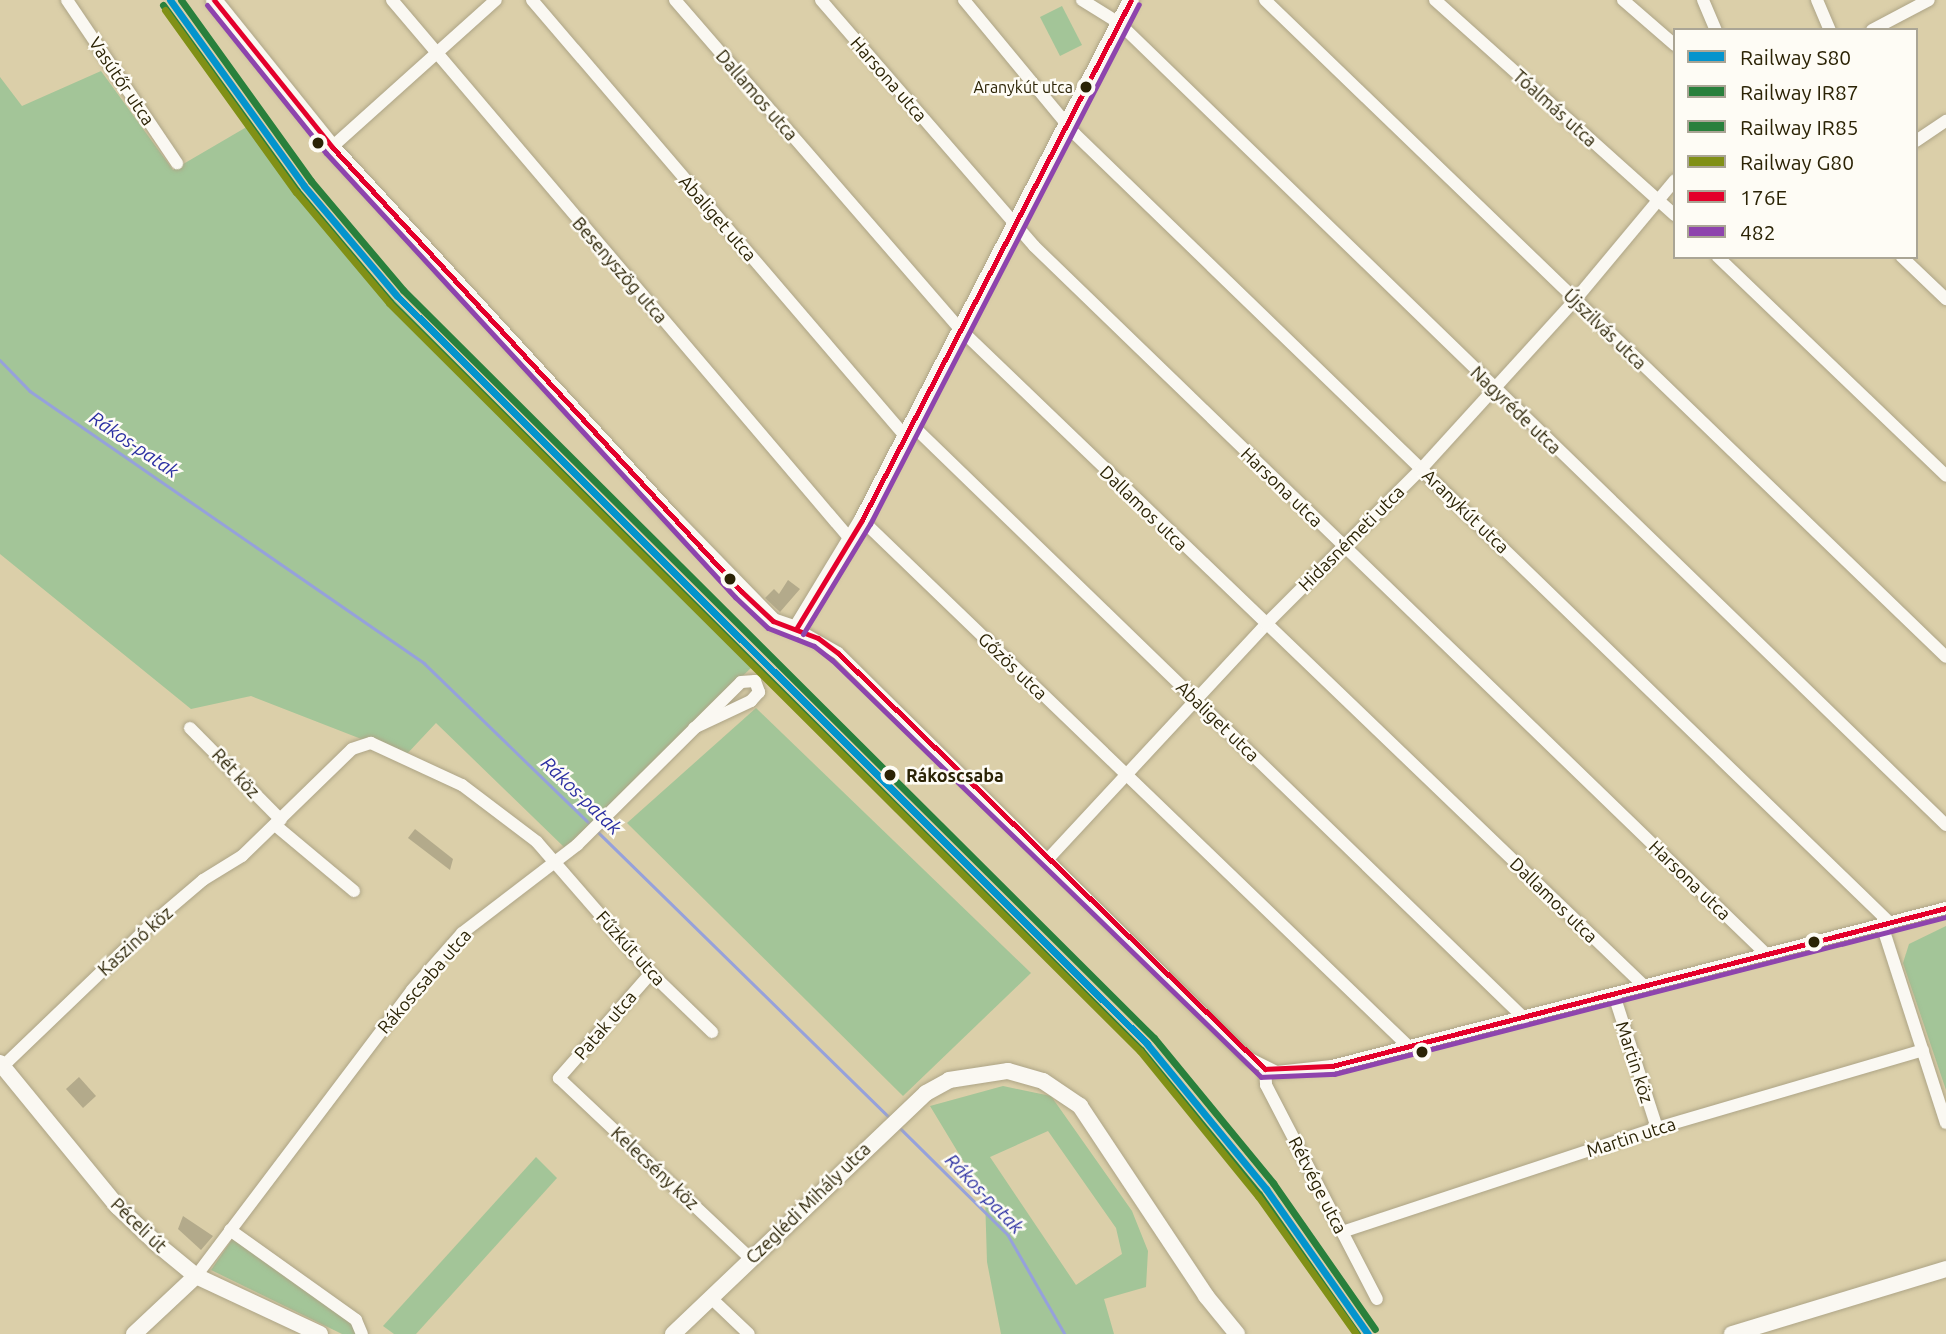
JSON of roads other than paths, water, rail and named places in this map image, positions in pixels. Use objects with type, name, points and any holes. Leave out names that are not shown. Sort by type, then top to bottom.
[{"type":"street","name":"Vasútőr utca","points":[[66,0],[177,163]]},
{"type":"street","points":[[214,0],[332,147],[723,572],[773,621],[796,629],[838,653],[1265,1069],[1313,1069],[1524,1018],[1765,953],[1946,908]]},
{"type":"street","name":"Besenyszög utca","points":[[392,0],[850,539]]},
{"type":"street","points":[[332,147],[496,0]]},
{"type":"street","name":"Abaliget utca","points":[[532,0],[908,430],[1198,702],[1524,1018]]},
{"type":"street","name":"Dallamos utca","points":[[675,0],[961,330],[1644,986]]},
{"type":"street","name":"Harsona utca","points":[[821,0],[1015,226],[1765,953]]},
{"type":"street","name":"Nagyréde utca","points":[[1082,0],[1119,23],[1946,825]]},
{"type":"street","points":[[796,629],[862,520],[1131,0]]},
{"type":"street","name":"Újszilvás utca","points":[[1265,0],[1946,657]]},
{"type":"street","name":"Tóalmás utca","points":[[1435,0],[1673,213]]},
{"type":"street","points":[[1623,0],[1673,43]]},
{"type":"street","points":[[1703,0],[1715,28]]},
{"type":"street","points":[[1817,0],[1829,28]]},
{"type":"street","points":[[1876,28],[1929,0]]},
{"type":"street","name":"Aranykút utca","points":[[970,3],[1066,125],[1422,468],[1886,924]]},
{"type":"street","points":[[1918,140],[1946,121]]},
{"type":"street","name":"Hidasnémeti utca","points":[[1048,859],[1198,702],[1266,624],[1422,468],[1575,300],[1673,182]]},
{"type":"street","points":[[1720,259],[1946,476]]},
{"type":"street","points":[[1904,259],[1946,299]]},
{"type":"street","name":"Gőzös utca","points":[[862,520],[1407,1045]]},
{"type":"street","name":"Rákoscsaba utca","points":[[197,1276],[412,989],[462,933],[583,839],[606,818],[694,728],[741,681],[755,681],[759,692],[751,701],[694,728]]},
{"type":"street","name":"Rét köz","points":[[190,727],[278,822]]},
{"type":"street","name":"Kaszinó köz","points":[[1,1066],[149,926],[278,822],[352,749],[371,743],[462,785],[555,860]]},
{"type":"street","points":[[278,822],[354,891]]},
{"type":"street","name":"Fűzkút utca","points":[[555,860],[651,973],[712,1032]]},
{"type":"street","points":[[1886,924],[1946,1124]]},
{"type":"street","name":"Patak utca","points":[[559,1078],[651,973]]},
{"type":"street","name":"Martin köz","points":[[1614,995],[1657,1128]]},
{"type":"street","name":"Martin utca","points":[[1342,1232],[1657,1128],[1923,1050]]},
{"type":"street","name":"Péceli út","points":[[1,1066],[118,1207],[197,1276],[320,1334]]},
{"type":"street","name":"Rétvége utca","points":[[1265,1069],[1266,1085],[1377,1299]]},
{"type":"street","name":"Czeglédi Mihály utca","points":[[673,1334],[904,1112],[949,1080],[985,1071],[1026,1074],[1080,1106],[1206,1296],[1237,1334]]},
{"type":"street","name":"Kelecsény köz","points":[[559,1078],[751,1259]]},
{"type":"street","points":[[230,1230],[356,1320],[362,1334]]},
{"type":"street","points":[[1732,1334],[1946,1269]]},
{"type":"street","points":[[134,1334],[197,1276]]},
{"type":"street","points":[[711,1298],[749,1334]]},
{"type":"waterway","name":"Rákos-patak","points":[[0,360],[30,391],[424,663],[591,825]]},
{"type":"waterway","name":"Rákos-patak","points":[[598,832],[891,1119]]},
{"type":"waterway","name":"Rákos-patak","points":[[898,1126],[1008,1235],[1065,1334]]},
{"type":"rail line","name":"S80","points":[[170,0],[304,186],[397,296],[1147,1044],[1266,1189],[1368,1334]]},
{"type":"rail line","name":"IR85","points":[[181,0],[311,181],[403,290],[1154,1038],[1273,1183],[1375,1329]]},
{"type":"rail line","name":"IR87","points":[[163,5],[297,191],[390,302],[1141,1050],[1259,1194],[1357,1334]]},
{"type":"rail line","name":"G80","points":[[165,10],[296,192],[389,303],[1140,1051],[1258,1196],[1356,1334]]},
{"type":"place","name":"Aranykút utca","points":[[1086,87]]},
{"type":"place","name":"Rákoscsaba","points":[[890,775]]}]
